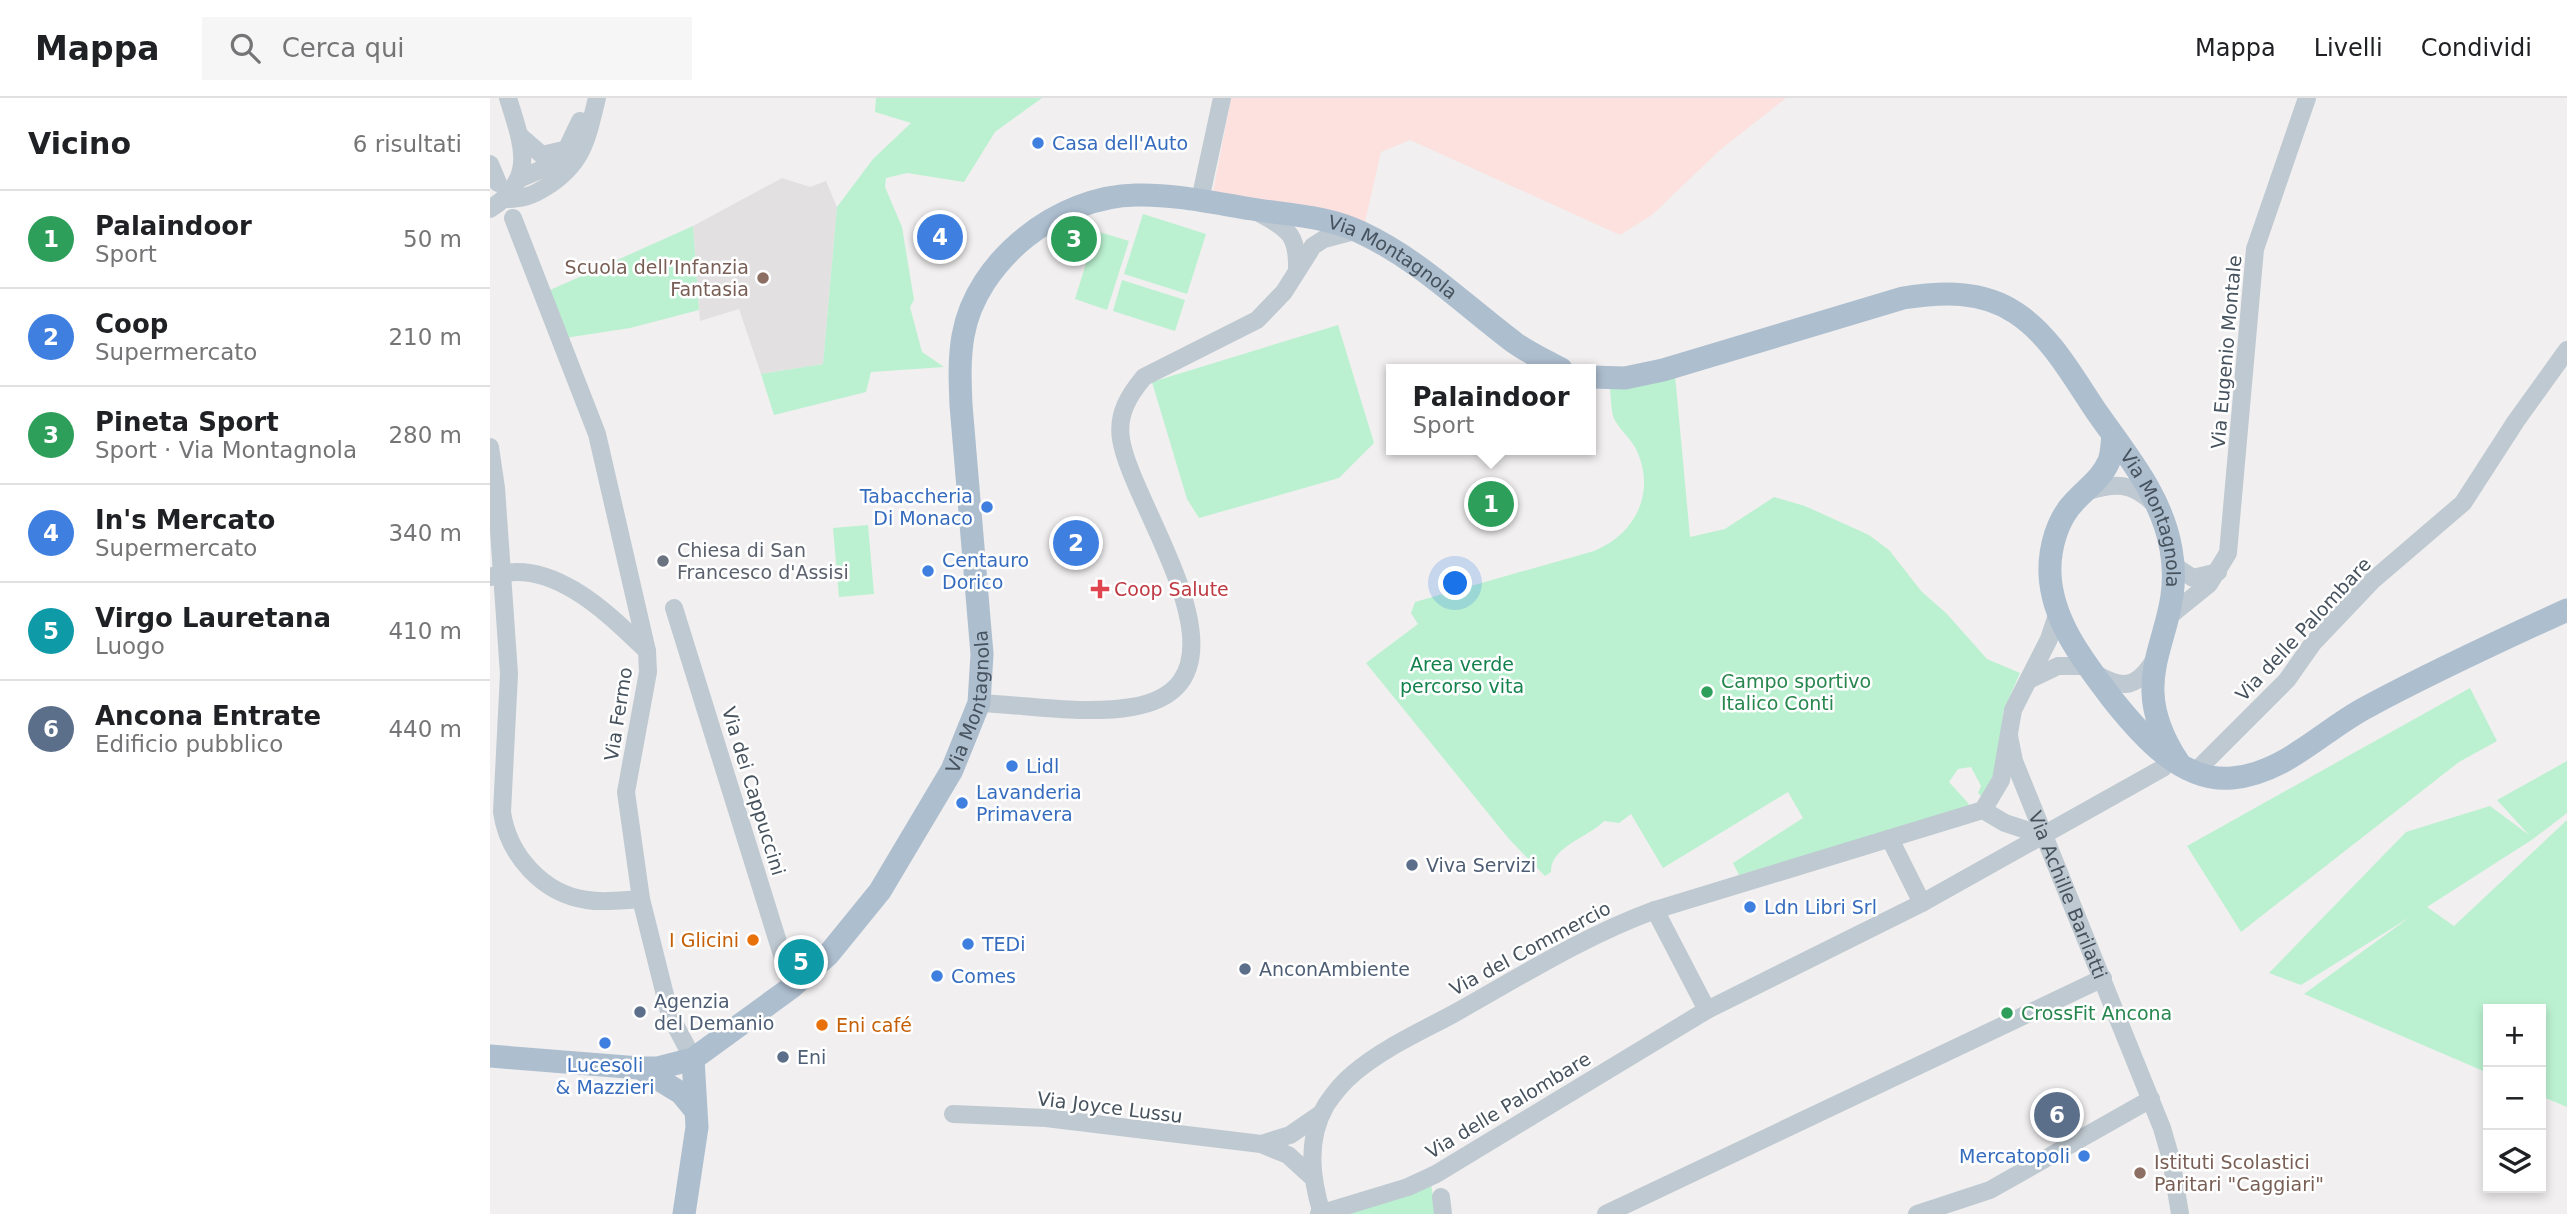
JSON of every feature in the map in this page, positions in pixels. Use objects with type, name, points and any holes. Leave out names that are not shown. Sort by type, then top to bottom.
[{"type":"main road","name":"Via Montagnola","points":[[490,1056],[639,1068],[658,1068],[693,1059],[792,987],[847,935],[893,872],[952,770],[979,703],[981,634],[959,373],[963,334],[977,295],[994,268],[1013,249],[1066,212],[1111,197],[1136,195],[1200,200],[1314,217],[1358,230],[1409,257],[1517,344],[1552,364]]},
{"type":"main road","name":"Via Montagnola","points":[[1596,377],[1625,378],[1663,370],[1903,298],[1935,293],[1963,294],[1991,301],[2016,313],[2038,331],[2145,482],[2167,532],[2173,565],[2167,618],[2155,659],[2153,708],[2160,732],[2179,767]]},
{"type":"main road","points":[[2112,435],[2109,461],[2088,491],[2074,501],[2063,517],[2050,555],[2050,575],[2058,612],[2092,670],[2140,732],[2179,767],[2231,779],[2266,771],[2364,709],[2567,610]]},
{"type":"main road","points":[[684,1214],[695,1151],[693,1059]]},
{"type":"main road","points":[[639,1068],[681,1093],[695,1110]]},
{"type":"street","points":[[508,98],[520,136],[524,162],[519,179]]},
{"type":"street","points":[[498,197],[519,179],[561,161],[587,98]]},
{"type":"street","points":[[498,197],[524,199],[558,179],[581,154],[597,98]]},
{"type":"street","points":[[1200,200],[1222,98]]},
{"type":"street","name":"Via Eugenio Montale","points":[[2167,618],[2202,592],[2218,572],[2230,542],[2255,249],[2307,98]]},
{"type":"street","points":[[520,136],[542,155],[568,149]]},
{"type":"street","points":[[490,164],[498,197]]},
{"type":"street","points":[[519,179],[527,186],[533,187],[558,179]]},
{"type":"street","points":[[1250,208],[1280,224],[1305,247]]},
{"type":"street","points":[[979,703],[1115,709],[1153,702],[1181,679],[1190,662],[1193,629],[1187,604],[1129,464],[1121,439],[1121,414],[1132,392],[1144,377],[1257,320],[1278,300],[1297,270],[1314,217]]},
{"type":"street","name":"Via Fermo","points":[[513,218],[597,434],[647,651],[648,672],[626,792],[641,899],[670,1015],[693,1059]]},
{"type":"street","points":[[1305,247],[1358,230]]},
{"type":"street","name":"Via delle Palombare","points":[[1321,1214],[1408,1187],[1437,1174],[1707,1010],[1922,903],[2179,767],[2287,680],[2314,643],[2372,581],[2463,503],[2516,421],[2567,350]]},
{"type":"street","points":[[490,447],[496,576],[509,674],[496,814],[497,833],[529,870],[556,890],[585,900],[641,899]]},
{"type":"street","points":[[2088,491],[2125,485],[2135,488],[2158,508]]},
{"type":"street","points":[[2173,565],[2193,578],[2218,572]]},
{"type":"street","points":[[496,576],[538,575],[563,584],[604,608],[647,651]]},
{"type":"street","name":"Via dei Cappuccini","points":[[674,608],[792,987]]},
{"type":"street","name":"Via Achille Barilatti","points":[[1983,810],[2001,780],[2013,710],[2031,679],[2058,612]]},
{"type":"street","points":[[2031,679],[2058,666],[2092,670],[2119,685],[2131,684],[2143,677],[2155,659]]},
{"type":"street","name":"Via Achille Barilatti","points":[[2009,736],[2014,761],[2151,1099],[2171,1159],[2180,1214]]},
{"type":"street","points":[[1983,810],[2005,823],[2045,836]]},
{"type":"street","name":"Via del Commercio","points":[[1321,1214],[1311,1176],[1312,1148],[1322,1113],[1339,1087],[1355,1072],[1389,1050],[1553,957],[1622,922],[1891,841],[1983,810]]},
{"type":"street","points":[[2005,823],[2022,849]]},
{"type":"street","points":[[1891,841],[1922,903]]},
{"type":"street","points":[[1655,910],[1707,1010]]},
{"type":"street","points":[[1606,1214],[2103,978]]},
{"type":"street","points":[[1917,1214],[1990,1190],[2151,1099]]},
{"type":"street","name":"Via Joyce Lussu","points":[[1261,1144],[1290,1135],[1322,1113]]},
{"type":"street","name":"Via Joyce Lussu","points":[[953,1114],[1046,1118],[1261,1144],[1288,1155],[1311,1176]]},
{"type":"street","points":[[1290,1135],[1312,1148]]},
{"type":"street","points":[[1288,1155],[1312,1148]]},
{"type":"shaded area","points":[[1231,98],[1786,98],[1720,150],[1652,215],[1620,235],[1410,140],[1381,152],[1364,226],[1213,192]]},
{"type":"shaded area","name":"Scuola dell’Infanzia Fantasia","points":[[782,178],[810,187],[826,181],[837,207],[823,364],[761,374],[739,309],[700,321],[693,226]]},
{"type":"green space","points":[[876,98],[1042,98],[995,132],[964,182],[907,173],[886,178],[885,187],[902,227],[914,300],[910,307],[922,352],[944,367],[871,372],[866,392],[774,415],[761,374],[823,364],[837,207],[873,159],[911,123],[875,112]]},
{"type":"green space","points":[[1143,214],[1206,234],[1187,294],[1124,274]]},
{"type":"green space","points":[[693,226],[699,310],[630,328],[565,338],[548,291]]},
{"type":"green space","points":[[1096,231],[1129,241],[1107,310],[1075,299]]},
{"type":"green space","points":[[1122,280],[1185,300],[1175,331],[1113,311]]},
{"type":"green space","points":[[1338,325],[1374,443],[1339,478],[1199,518],[1187,499],[1152,382]]},
{"type":"green space","name":"Area verde percorso vita","points":[[1675,375],[1690,537],[1725,529],[1774,497],[1805,506],[1869,535],[1889,550],[1922,592],[1946,613],[1987,659],[2020,673],[2003,712],[2001,759],[1983,798],[1978,793],[1981,786],[1971,767],[1958,769],[1949,782],[1969,804],[1968,809],[1739,875],[1733,863],[1803,818],[1788,792],[1663,868],[1631,814],[1619,823],[1604,821],[1563,849],[1552,863],[1551,872],[1545,876],[1509,839],[1366,663],[1418,624],[1411,613],[1415,602],[1594,551],[1621,534],[1638,511],[1644,482],[1637,451],[1613,416],[1610,389]]},
{"type":"green space","points":[[868,525],[874,594],[839,597],[833,528]]},
{"type":"green space","points":[[2470,688],[2497,741],[2459,762],[2241,932],[2187,846]]},
{"type":"green space","points":[[2567,761],[2567,813],[2533,839],[2427,907],[2454,926],[2567,820],[2567,1107],[2546,1098],[2546,1004],[2483,1004],[2483,1071],[2304,994],[2410,917],[2301,985],[2269,973],[2406,832],[2490,806],[2529,835],[2497,800]]},
{"type":"green space","points":[[1431,1184],[1436,1214],[1342,1214]]},
{"type":"place","name":"Casa dell'Auto","points":[[1038,143]]},
{"type":"place","name":"In's Mercato","points":[[940,237]]},
{"type":"place","name":"Pineta Sport","points":[[1074,239]]},
{"type":"place","name":"Scuola dell’Infanzia Fantasia","points":[[763,278]]},
{"type":"place","name":"Palaindoor","points":[[1491,504]]},
{"type":"place","name":"Tabaccheria Di Monaco","points":[[987,507]]},
{"type":"place","name":"Coop","points":[[1076,543]]},
{"type":"place","name":"Chiesa di San Francesco d'Assisi","points":[[663,561]]},
{"type":"place","name":"Centauro Dorico","points":[[928,571]]},
{"type":"place","name":"Coop Salute","points":[[1100,589]]},
{"type":"place","name":"Campo sportivo Italico Conti","points":[[1707,692]]},
{"type":"place","name":"Lidl","points":[[1012,766]]},
{"type":"place","name":"Lavanderia Primavera","points":[[962,803]]},
{"type":"place","name":"Viva Servizi","points":[[1412,865]]},
{"type":"place","name":"Ldn Libri Srl","points":[[1750,907]]},
{"type":"place","name":"I Glicini","points":[[753,940]]},
{"type":"place","name":"TEDi","points":[[968,944]]},
{"type":"place","name":"Virgo Lauretana","points":[[801,962]]},
{"type":"place","name":"AnconAmbiente","points":[[1245,969]]},
{"type":"place","name":"Comes","points":[[937,976]]},
{"type":"place","name":"Agenzia del Demanio","points":[[640,1012]]},
{"type":"place","name":"CrossFit Ancona","points":[[2007,1013]]},
{"type":"place","name":"Eni café","points":[[822,1025]]},
{"type":"place","name":"Lucesoli & Mazzieri","points":[[605,1043]]},
{"type":"place","name":"Eni","points":[[783,1057]]},
{"type":"place","name":"Ancona Entrate","points":[[2057,1115]]},
{"type":"place","name":"Mercatopoli","points":[[2084,1156]]},
{"type":"place","name":"Istituti Scolastici Paritari \"Caggiari\"","points":[[2140,1173]]}]
